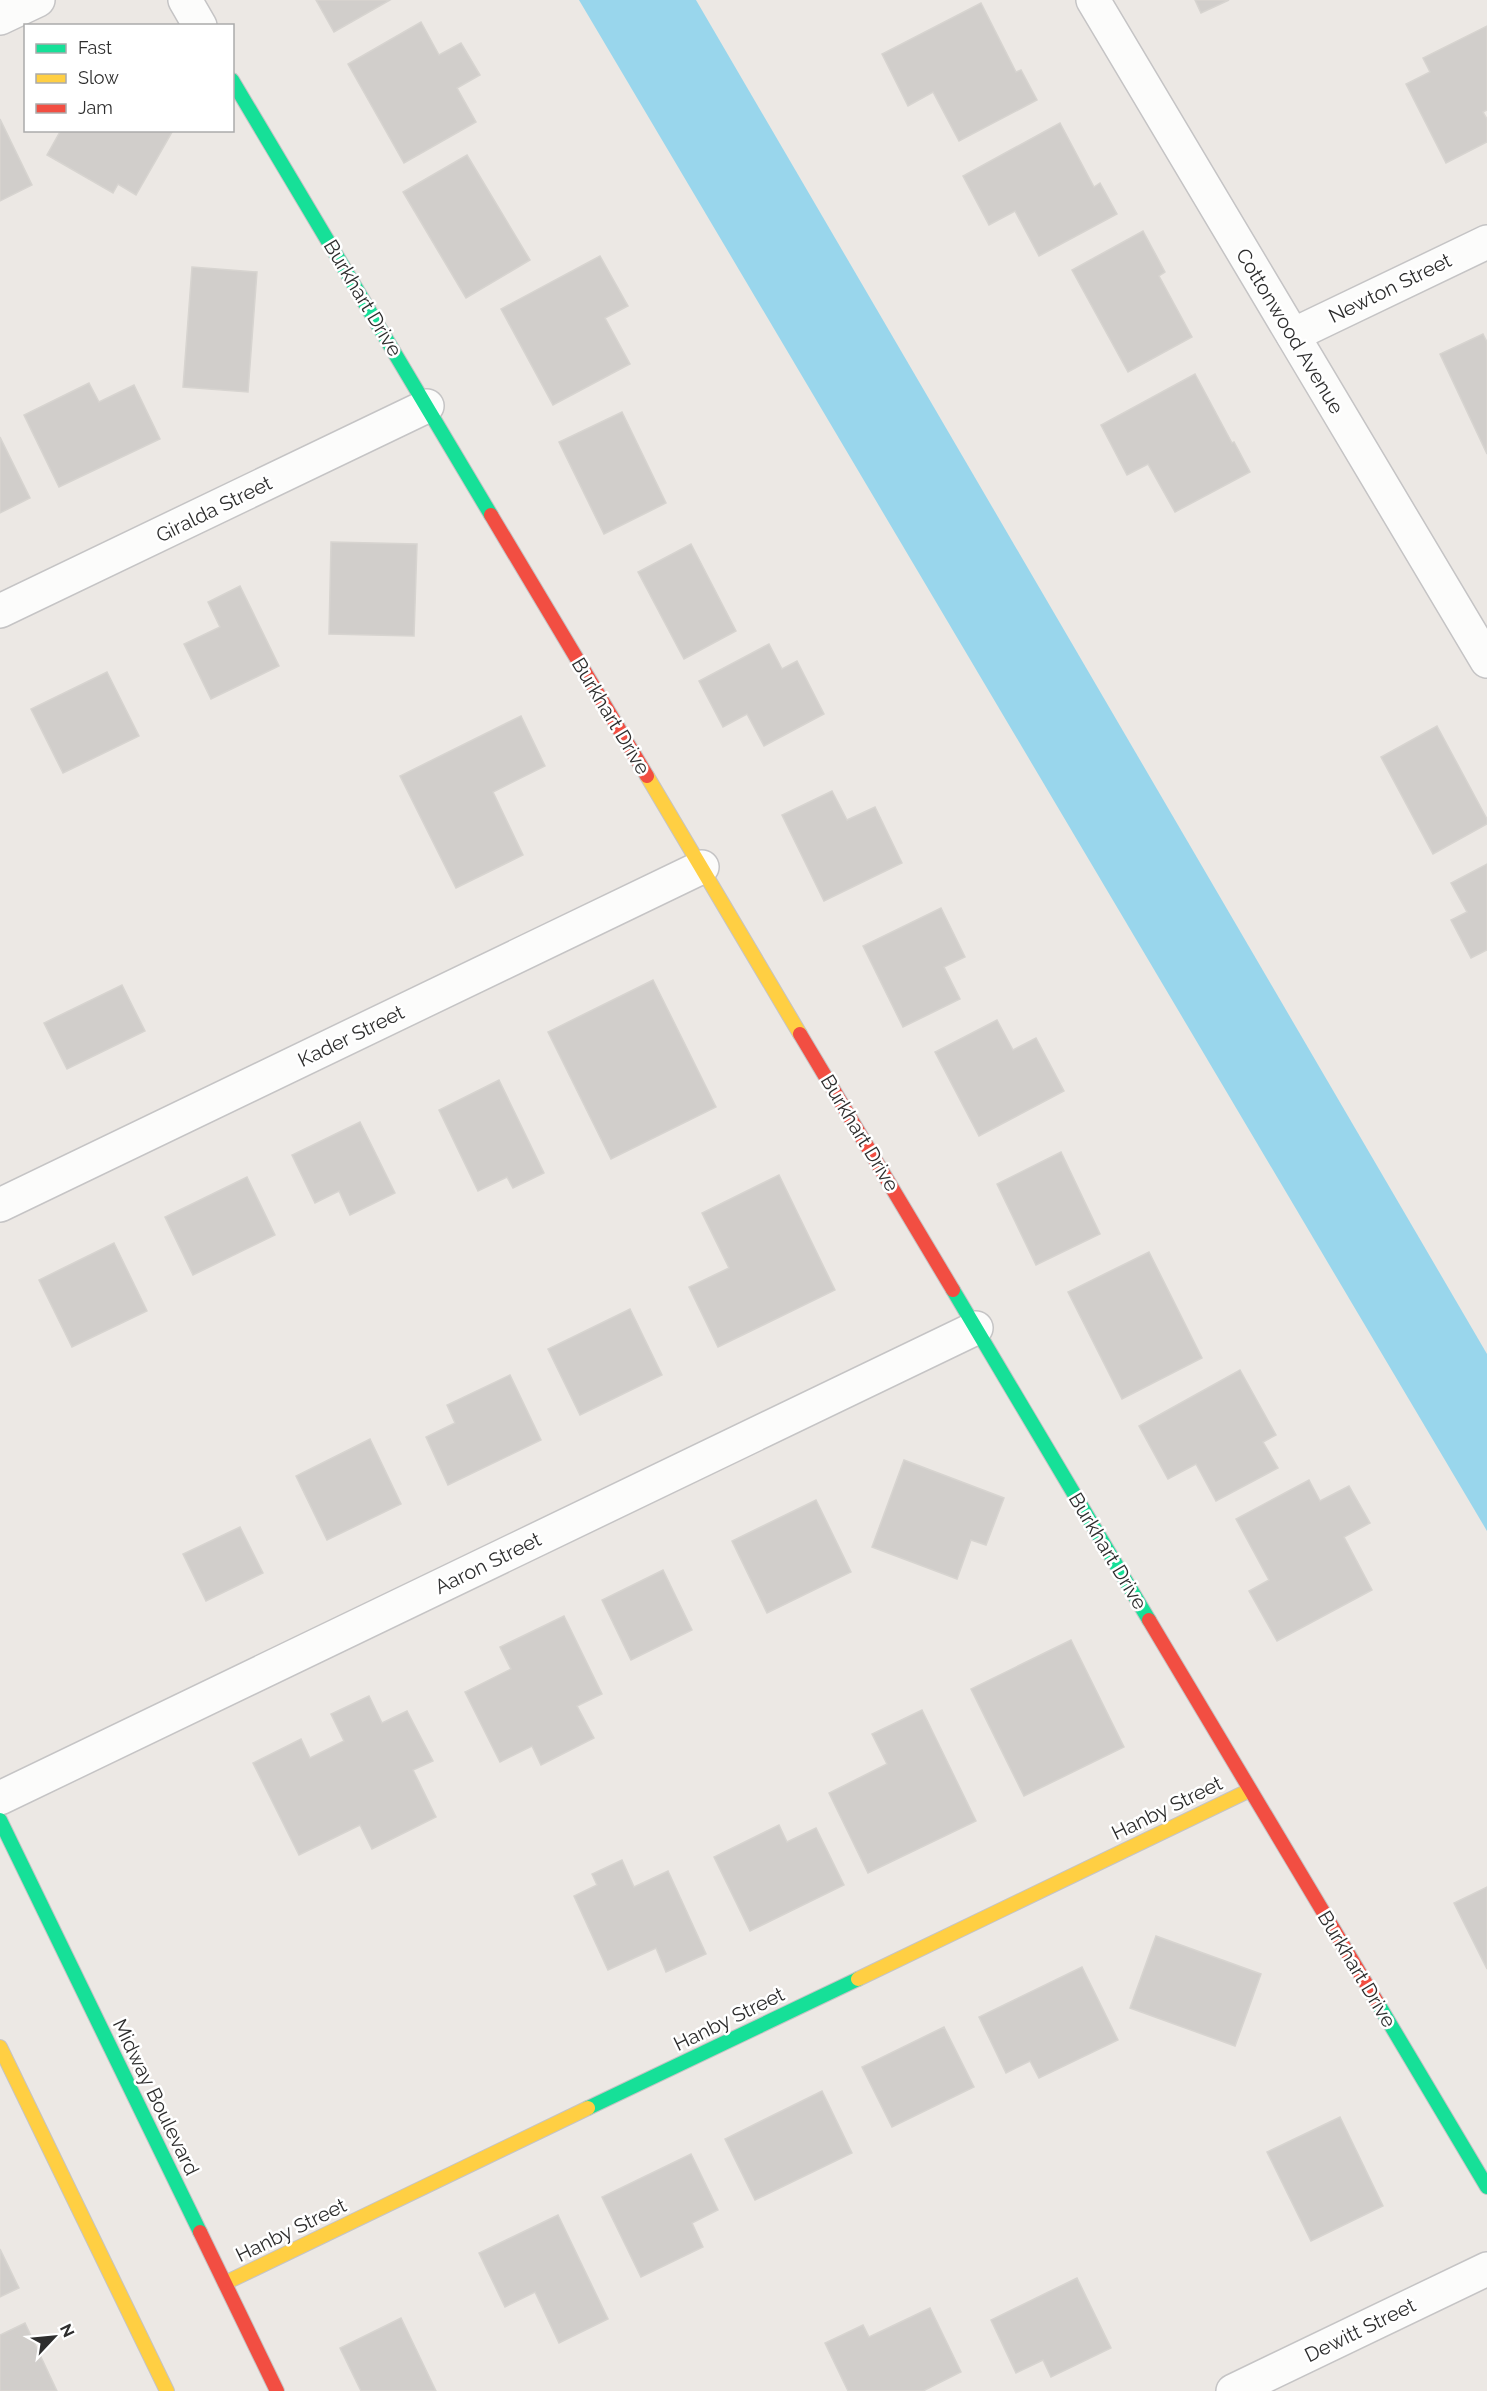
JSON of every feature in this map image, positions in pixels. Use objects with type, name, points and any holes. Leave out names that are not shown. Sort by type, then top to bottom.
[{"type":"street","points":[[0,18],[38,0]]},
{"type":"street","points":[[185,0],[199,24]]},
{"type":"street","name":"Cottonwood Avenue","points":[[1093,0],[1487,661]]},
{"type":"street","name":"Burkhart Drive","points":[[234,83],[1487,2187]]},
{"type":"street","name":"Newton Street","points":[[1293,335],[1487,242]]},
{"type":"street","name":"Giralda Street","points":[[0,611],[427,406]]},
{"type":"street","name":"Kader Street","points":[[0,1205],[702,867]]},
{"type":"street","name":"Aaron Street","points":[[0,1798],[976,1328]]},
{"type":"street","name":"Hanby Street","points":[[225,2283],[1250,1790]]},
{"type":"street","name":"Midway Boulevard","points":[[0,1820],[277,2391]]},
{"type":"street","points":[[0,2047],[166,2391]]},
{"type":"street","name":"Dewitt Street","points":[[1233,2391],[1487,2269]]},
{"type":"water","points":[[579,0],[696,0],[1487,1354],[1487,1531]]},
{"type":"building","points":[[316,0],[390,0],[334,32]]},
{"type":"building","points":[[1195,0],[1229,0],[1201,13]]},
{"type":"building","points":[[981,3],[1016,72],[1021,70],[1037,100],[959,141],[933,92],[908,106],[882,54]]},
{"type":"building","points":[[421,22],[439,55],[461,43],[480,75],[457,88],[476,122],[404,163],[348,64]]},
{"type":"building","points":[[1487,26],[1487,110],[1483,112],[1487,119],[1487,142],[1446,163],[1406,84],[1430,72],[1423,58]]},
{"type":"building","points":[[0,119],[32,185],[0,201]]},
{"type":"building","points":[[1060,123],[1094,187],[1100,183],[1117,214],[1039,256],[1015,211],[989,225],[963,176]]},
{"type":"building","points":[[60,132],[172,132],[136,195],[118,184],[113,193],[47,155]]},
{"type":"building","points":[[467,155],[530,260],[466,298],[403,192]]},
{"type":"building","points":[[1143,231],[1165,272],[1159,276],[1192,337],[1128,372],[1072,270]]},
{"type":"building","points":[[600,256],[628,306],[605,318],[630,364],[553,405],[501,309]]},
{"type":"building","points":[[192,267],[257,272],[248,392],[183,387]]},
{"type":"building","points":[[1483,334],[1487,342],[1487,454],[1440,354]]},
{"type":"building","points":[[1195,374],[1250,472],[1175,512],[1148,464],[1127,475],[1101,425]]},
{"type":"building","points":[[89,383],[99,402],[134,385],[160,439],[59,487],[24,415]]},
{"type":"building","points":[[622,412],[666,503],[604,534],[559,442]]},
{"type":"building","points":[[0,437],[30,498],[0,513]]},
{"type":"building","points":[[331,542],[417,544],[414,636],[329,634]]},
{"type":"building","points":[[691,544],[736,631],[684,659],[638,572]]},
{"type":"building","points":[[240,586],[279,666],[211,699],[184,644],[220,627],[208,602]]},
{"type":"building","points":[[769,644],[782,669],[797,661],[824,714],[764,746],[747,714],[723,727],[699,681]]},
{"type":"building","points":[[107,672],[139,736],[63,773],[31,709]]},
{"type":"building","points":[[521,716],[545,766],[493,792],[523,855],[456,888],[400,776]]},
{"type":"building","points":[[1437,726],[1487,819],[1487,824],[1433,854],[1381,757]]},
{"type":"building","points":[[832,791],[847,820],[875,807],[902,863],[824,901],[782,815]]},
{"type":"building","points":[[1487,864],[1487,950],[1471,958],[1451,920],[1467,912],[1451,883]]},
{"type":"building","points":[[941,908],[965,957],[944,967],[960,999],[903,1027],[863,946]]},
{"type":"building","points":[[653,980],[716,1107],[611,1159],[548,1032]]},
{"type":"building","points":[[122,985],[145,1031],[67,1069],[44,1023]]},
{"type":"building","points":[[997,1020],[1013,1050],[1036,1038],[1064,1091],[979,1136],[935,1052]]},
{"type":"building","points":[[499,1080],[544,1173],[513,1188],[507,1177],[478,1191],[439,1110]]},
{"type":"building","points":[[360,1122],[395,1193],[350,1215],[339,1191],[315,1203],[292,1155]]},
{"type":"building","points":[[1061,1152],[1100,1234],[1036,1265],[997,1184]]},
{"type":"building","points":[[779,1175],[835,1290],[718,1347],[689,1287],[729,1268],[702,1213]]},
{"type":"building","points":[[247,1177],[275,1235],[193,1275],[165,1217]]},
{"type":"building","points":[[114,1243],[147,1311],[72,1347],[39,1280]]},
{"type":"building","points":[[1149,1252],[1202,1358],[1122,1399],[1068,1292]]},
{"type":"building","points":[[630,1309],[662,1375],[580,1415],[548,1349]]},
{"type":"building","points":[[1240,1370],[1276,1435],[1263,1442],[1278,1468],[1216,1501],[1196,1464],[1168,1479],[1139,1426]]},
{"type":"building","points":[[510,1375],[541,1440],[448,1485],[426,1437],[455,1423],[447,1405]]},
{"type":"building","points":[[370,1439],[401,1504],[327,1540],[296,1476]]},
{"type":"building","points":[[904,1460],[1004,1498],[986,1545],[971,1540],[957,1579],[872,1547]]},
{"type":"building","points":[[1309,1480],[1320,1501],[1349,1486],[1370,1523],[1344,1537],[1372,1590],[1277,1641],[1249,1591],[1269,1580],[1236,1519]]},
{"type":"building","points":[[816,1500],[851,1572],[767,1613],[732,1541]]},
{"type":"building","points":[[240,1527],[263,1573],[206,1601],[183,1554]]},
{"type":"building","points":[[663,1570],[692,1630],[631,1660],[602,1600]]},
{"type":"building","points":[[564,1616],[602,1694],[577,1706],[594,1738],[541,1765],[532,1746],[500,1762],[465,1692],[511,1669],[500,1647]]},
{"type":"building","points":[[1071,1640],[1124,1747],[1024,1796],[971,1689]]},
{"type":"building","points":[[369,1696],[382,1723],[407,1711],[433,1761],[413,1770],[436,1817],[372,1849],[360,1825],[299,1855],[253,1763],[301,1739],[310,1758],[344,1741],[331,1714]]},
{"type":"building","points":[[922,1710],[976,1821],[868,1873],[829,1793],[887,1764],[872,1734]]},
{"type":"building","points":[[779,1825],[787,1842],[816,1828],[844,1885],[750,1931],[714,1857]]},
{"type":"building","points":[[622,1860],[634,1887],[668,1871],[706,1954],[666,1972],[656,1948],[608,1970],[574,1896],[597,1885],[592,1874]]},
{"type":"building","points":[[1487,1887],[1487,1969],[1454,1903]]},
{"type":"building","points":[[1156,1936],[1261,1974],[1235,2046],[1130,2008]]},
{"type":"building","points":[[1082,1967],[1118,2040],[1039,2078],[1030,2061],[1006,2073],[979,2017]]},
{"type":"building","points":[[944,2027],[974,2087],[892,2127],[862,2067]]},
{"type":"building","points":[[822,2091],[852,2153],[755,2200],[725,2139]]},
{"type":"building","points":[[1340,2117],[1383,2206],[1311,2241],[1267,2152]]},
{"type":"building","points":[[691,2154],[718,2210],[692,2223],[703,2247],[641,2277],[602,2197]]},
{"type":"building","points":[[558,2215],[608,2319],[559,2343],[535,2292],[505,2307],[479,2253]]},
{"type":"building","points":[[0,2249],[19,2288],[0,2297]]},
{"type":"building","points":[[1077,2278],[1111,2348],[1051,2377],[1043,2360],[1016,2373],[991,2320]]},
{"type":"building","points":[[930,2308],[961,2372],[923,2391],[848,2391],[825,2343],[863,2325],[869,2337]]},
{"type":"building","points":[[401,2318],[436,2391],[361,2391],[340,2348]]},
{"type":"building","points":[[25,2323],[57,2391],[0,2391],[0,2335]]},
{"type":"traffic: fast","points":[[234,83],[491,515]]},
{"type":"traffic: fast","points":[[953,1290],[1149,1620]]},
{"type":"traffic: fast","points":[[0,1820],[200,2232]]},
{"type":"traffic: fast","points":[[588,2108],[858,1979]]},
{"type":"traffic: fast","points":[[1377,2002],[1487,2187]]},
{"type":"traffic: slow","points":[[647,776],[800,1034]]},
{"type":"traffic: slow","points":[[858,1979],[1250,1790]]},
{"type":"traffic: slow","points":[[0,2047],[167,2391]]},
{"type":"traffic: slow","points":[[225,2283],[588,2108]]},
{"type":"traffic: jam","points":[[491,515],[647,776]]},
{"type":"traffic: jam","points":[[800,1034],[953,1290]]},
{"type":"traffic: jam","points":[[1149,1620],[1377,2002]]},
{"type":"traffic: jam","points":[[200,2232],[277,2391]]}]
